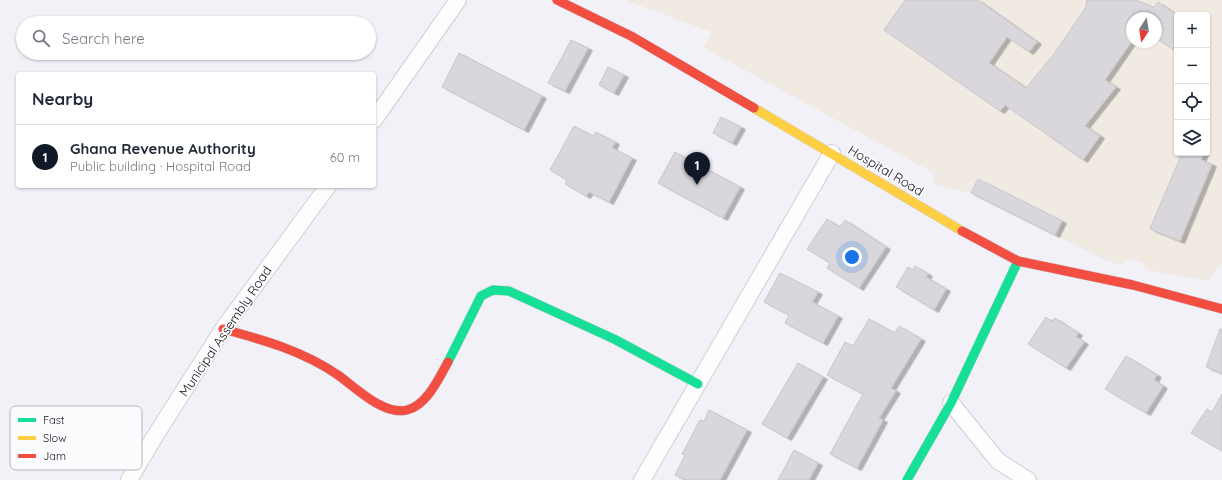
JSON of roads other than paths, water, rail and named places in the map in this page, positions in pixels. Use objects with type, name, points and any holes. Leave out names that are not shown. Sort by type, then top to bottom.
[{"type":"street","points":[[376,117],[458,0]]},
{"type":"street","name":"Hospital Road","points":[[557,0],[632,36],[832,153],[946,222],[1018,261],[1133,285],[1222,309]]},
{"type":"street","points":[[642,480],[832,153]]},
{"type":"street","name":"Municipal Assembly Road","points":[[142,458],[223,329],[327,188]]},
{"type":"street","points":[[907,480],[951,403],[1018,261]]},
{"type":"street","points":[[223,329],[275,343],[300,353],[338,375],[370,400],[390,409],[406,411],[416,406],[425,397],[441,371],[481,296],[493,290],[508,291],[614,339],[698,384]]},
{"type":"street","points":[[951,403],[998,461],[1028,480]]},
{"type":"street","name":"Municipal Assembly Road","points":[[129,480],[135,470]]},
{"type":"place","name":"Ghana Revenue Authority","points":[[697,185]]}]
